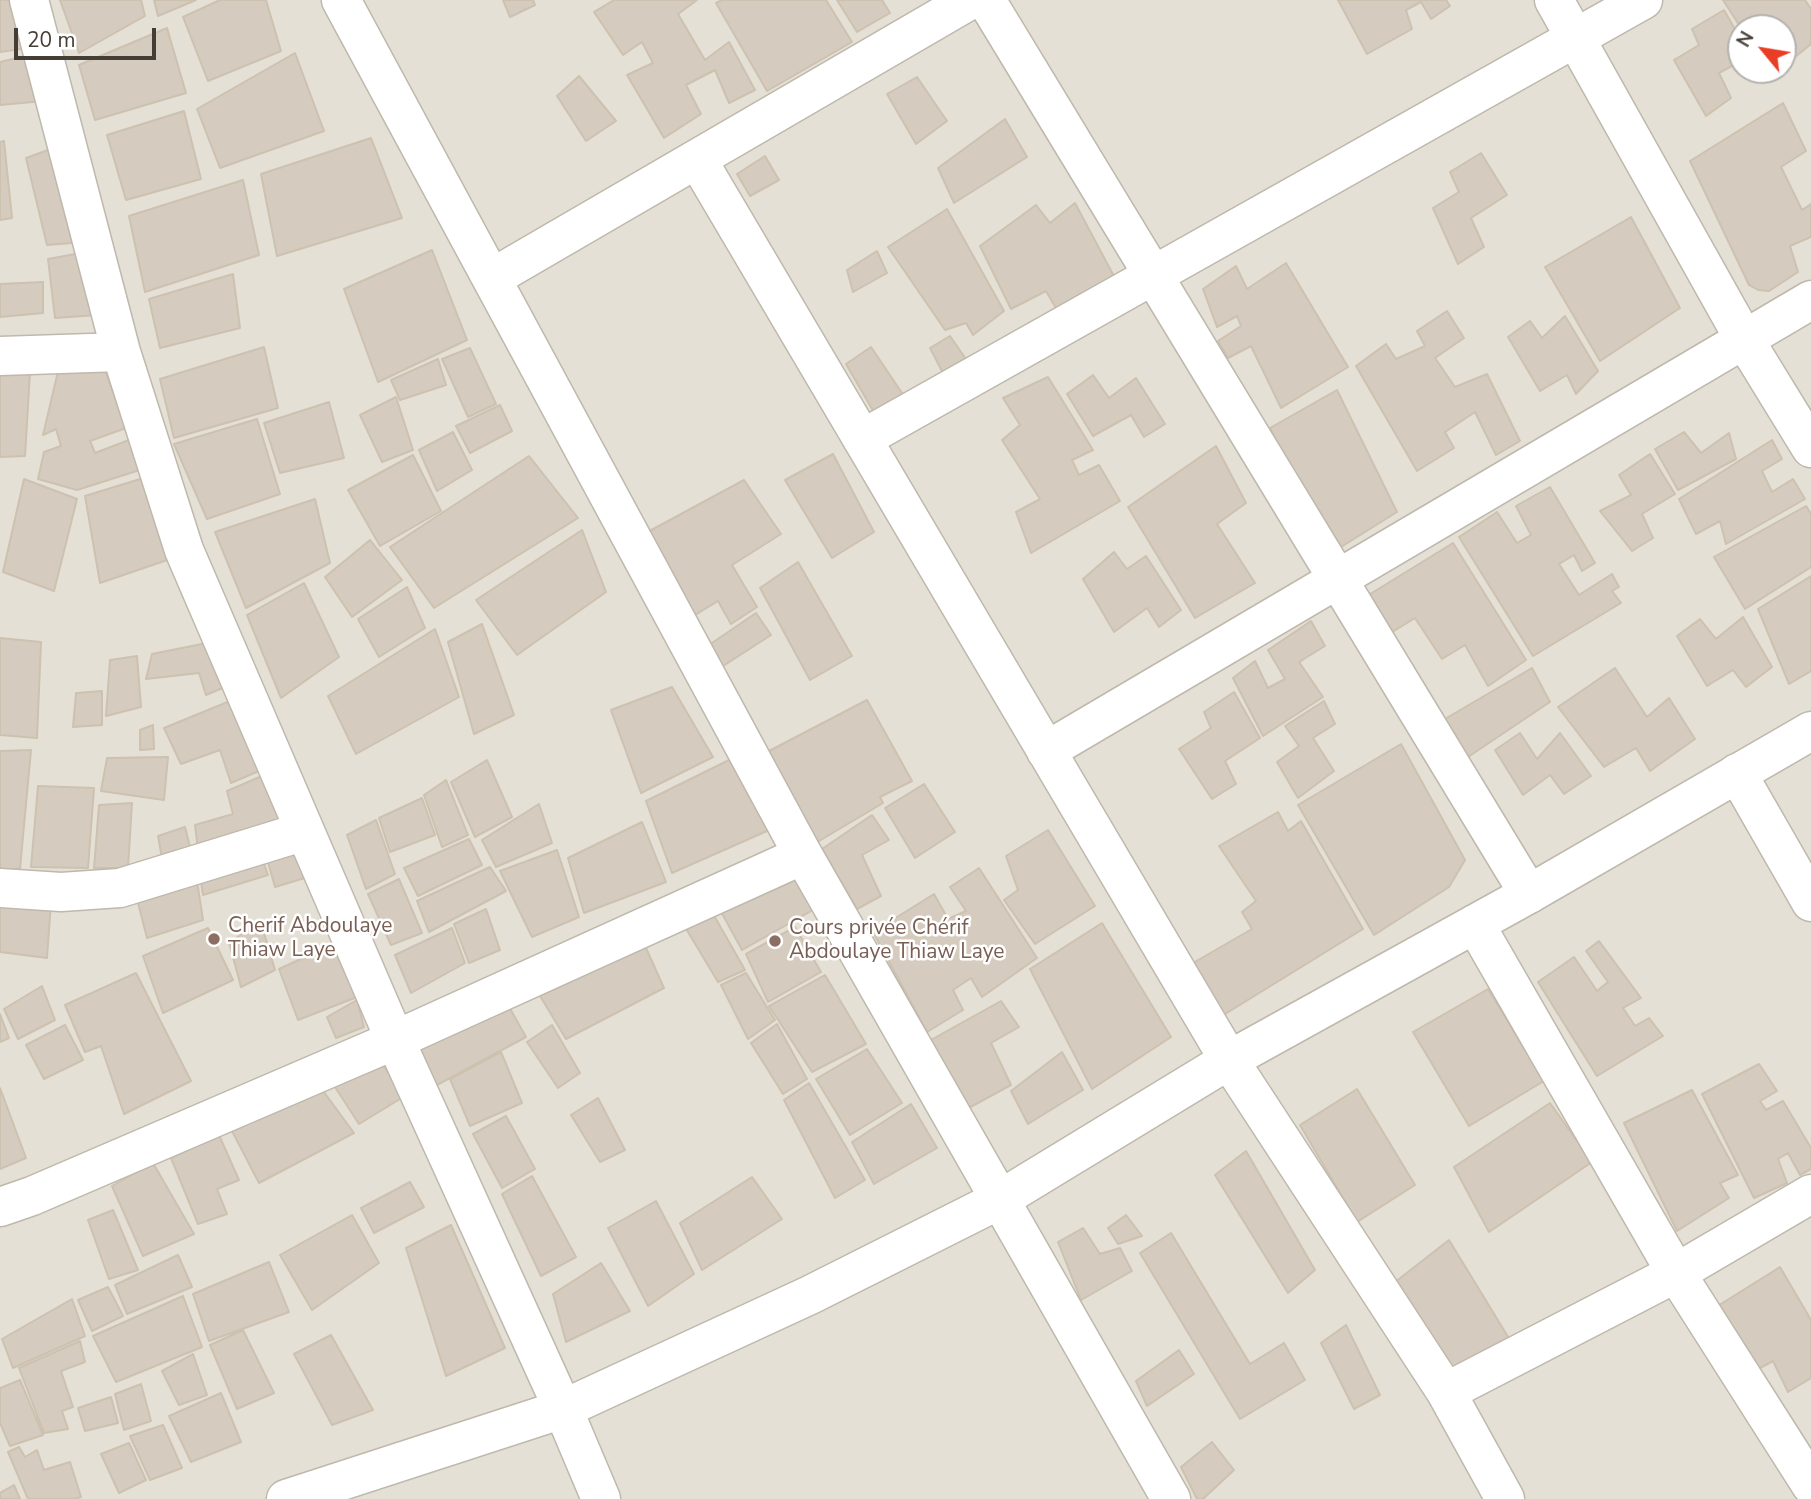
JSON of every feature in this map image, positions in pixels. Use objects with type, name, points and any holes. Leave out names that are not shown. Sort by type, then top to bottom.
[{"type":"street","points":[[29,0],[121,352],[184,550],[395,1040],[564,1409],[601,1499]]},
{"type":"street","points":[[341,0],[803,855],[1171,1499]]},
{"type":"street","points":[[492,278],[970,0]]},
{"type":"street","points":[[986,0],[1529,894]]},
{"type":"street","points":[[1554,0],[1744,339],[1811,448]]},
{"type":"street","points":[[862,439],[1643,0]]},
{"type":"street","points":[[696,159],[1229,1059],[1446,1392],[1504,1499]]},
{"type":"street","points":[[1046,751],[1811,300]]},
{"type":"street","points":[[0,356],[121,352]]},
{"type":"street","points":[[286,1499],[564,1409],[810,1296],[999,1200],[1229,1059],[1529,894],[1811,731]]},
{"type":"street","points":[[1737,773],[1811,902]]},
{"type":"street","points":[[0,888],[61,892],[120,888],[305,831]]},
{"type":"street","points":[[0,1206],[32,1196],[395,1040],[803,855]]},
{"type":"street","points":[[1475,924],[1676,1273],[1811,1485]]},
{"type":"street","points":[[1446,1392],[1676,1273],[1811,1194]]},
{"type":"shaded area","points":[[0,0],[1811,0],[1811,1499],[0,1499]]},
{"type":"building","points":[[0,0],[18,0],[28,48],[0,52]]},
{"type":"building","points":[[60,0],[141,0],[145,16],[79,53]]},
{"type":"building","points":[[154,0],[196,0],[158,16]]},
{"type":"building","points":[[220,0],[266,0],[281,51],[208,81],[183,17]]},
{"type":"building","points":[[503,0],[533,0],[535,5],[510,17]]},
{"type":"building","points":[[614,0],[697,0],[678,14],[705,60],[729,42],[755,90],[729,103],[715,70],[686,85],[701,114],[664,138],[627,75],[653,63],[642,42],[623,55],[594,12]]},
{"type":"building","points":[[722,0],[826,0],[852,42],[767,91],[716,3]]},
{"type":"building","points":[[837,0],[882,0],[890,13],[857,32]]},
{"type":"building","points":[[1338,0],[1446,0],[1450,6],[1431,19],[1421,2],[1406,10],[1412,29],[1367,54]]},
{"type":"building","points":[[1723,0],[1805,0],[1811,9],[1811,44],[1797,56],[1797,14],[1732,14]]},
{"type":"building","points":[[1724,10],[1727,15],[1727,69],[1719,73],[1731,98],[1706,116],[1674,60],[1699,45],[1692,29]]},
{"type":"building","points":[[167,28],[186,93],[95,120],[79,65]]},
{"type":"building","points":[[295,53],[324,131],[220,168],[197,109]]},
{"type":"building","points":[[33,54],[44,101],[0,105],[0,62]]},
{"type":"building","points":[[579,76],[616,121],[586,141],[557,96]]},
{"type":"building","points":[[917,77],[947,121],[916,144],[887,94]]},
{"type":"building","points":[[1783,103],[1806,151],[1781,167],[1802,210],[1811,204],[1811,237],[1790,246],[1798,272],[1769,291],[1758,290],[1749,285],[1690,161]]},
{"type":"building","points":[[184,111],[201,179],[126,200],[107,135]]},
{"type":"building","points":[[1005,119],[1027,157],[954,203],[938,168]]},
{"type":"building","points":[[371,138],[402,218],[277,256],[261,174]]},
{"type":"building","points":[[4,141],[12,218],[0,220],[0,142]]},
{"type":"building","points":[[59,146],[84,242],[47,245],[26,158]]},
{"type":"building","points":[[1481,153],[1507,195],[1471,218],[1484,247],[1458,264],[1433,208],[1459,192],[1450,172]]},
{"type":"building","points":[[765,156],[779,180],[750,196],[737,174]]},
{"type":"building","points":[[243,180],[259,255],[145,292],[129,216]]},
{"type":"building","points":[[1075,203],[1117,282],[1060,315],[1046,291],[1011,309],[980,246],[1036,205],[1050,223]]},
{"type":"building","points":[[947,209],[1004,311],[973,335],[966,323],[945,330],[888,247]]},
{"type":"building","points":[[1631,217],[1680,308],[1600,361],[1545,267]]},
{"type":"building","points":[[432,250],[467,340],[378,382],[344,289]]},
{"type":"building","points":[[877,251],[887,273],[853,292],[847,270]]},
{"type":"building","points":[[86,252],[97,315],[55,318],[48,259]]},
{"type":"building","points":[[1286,263],[1348,367],[1281,408],[1251,346],[1228,358],[1218,341],[1241,326],[1237,316],[1217,327],[1203,289],[1236,266],[1247,289]]},
{"type":"building","points":[[233,274],[240,328],[160,348],[149,299]]},
{"type":"building","points":[[43,282],[43,313],[0,317],[0,284]]},
{"type":"building","points":[[1447,311],[1464,338],[1435,358],[1455,387],[1487,374],[1520,441],[1496,455],[1475,412],[1445,432],[1454,448],[1417,471],[1356,366],[1386,344],[1396,359],[1425,346],[1417,331]]},
{"type":"building","points":[[1565,316],[1598,371],[1576,394],[1567,375],[1540,391],[1508,337],[1530,321],[1542,338]]},
{"type":"building","points":[[950,336],[968,362],[944,375],[930,348]]},
{"type":"building","points":[[264,347],[278,408],[174,438],[160,379]]},
{"type":"building","points":[[871,347],[904,396],[875,414],[846,364]]},
{"type":"building","points":[[470,348],[496,404],[468,417],[442,359]]},
{"type":"building","points":[[438,359],[446,385],[400,400],[391,380]]},
{"type":"building","points":[[102,361],[126,428],[90,441],[95,453],[129,440],[143,469],[77,490],[38,479],[44,452],[61,446],[56,429],[43,435],[60,363]]},
{"type":"building","points":[[30,372],[25,456],[0,457],[0,375]]},
{"type":"building","points":[[1093,375],[1109,398],[1136,378],[1165,424],[1144,437],[1131,415],[1093,436],[1067,394]]},
{"type":"building","points":[[1048,377],[1093,450],[1072,460],[1079,475],[1099,465],[1120,501],[1031,553],[1016,512],[1040,499],[1002,440],[1020,425],[1003,398]]},
{"type":"building","points":[[1337,390],[1397,512],[1333,552],[1270,428]]},
{"type":"building","points":[[396,397],[413,450],[382,462],[360,415]]},
{"type":"building","points":[[329,402],[344,458],[280,473],[264,423]]},
{"type":"building","points":[[500,405],[512,431],[470,453],[456,426]]},
{"type":"building","points":[[257,419],[280,494],[207,519],[174,444]]},
{"type":"building","points":[[453,432],[472,470],[437,491],[419,450]]},
{"type":"building","points":[[1684,432],[1701,453],[1729,433],[1736,459],[1678,490],[1655,449]]},
{"type":"building","points":[[1772,440],[1782,459],[1762,471],[1772,492],[1793,479],[1805,499],[1726,544],[1720,521],[1696,534],[1679,499]]},
{"type":"building","points":[[1216,446],[1246,503],[1217,524],[1255,583],[1195,618],[1128,507]]},
{"type":"building","points":[[833,454],[874,532],[832,558],[785,480]]},
{"type":"building","points":[[1650,454],[1675,494],[1642,514],[1653,538],[1632,551],[1600,511],[1631,495],[1619,475]]},
{"type":"building","points":[[413,455],[441,511],[380,546],[348,490]]},
{"type":"building","points":[[529,456],[578,518],[434,608],[390,547]]},
{"type":"building","points":[[150,476],[179,556],[100,583],[85,496]]},
{"type":"building","points":[[24,479],[77,499],[54,591],[3,572]]},
{"type":"building","points":[[744,480],[781,534],[732,565],[757,607],[731,624],[718,601],[692,617],[644,534]]},
{"type":"building","points":[[1550,487],[1595,563],[1582,571],[1574,555],[1559,564],[1579,595],[1612,574],[1619,587],[1612,591],[1621,603],[1533,656],[1459,537],[1497,512],[1517,543],[1531,535],[1516,506]]},
{"type":"building","points":[[315,499],[330,563],[246,608],[215,532]]},
{"type":"building","points":[[1806,506],[1811,514],[1811,567],[1745,609],[1714,557]]},
{"type":"building","points":[[582,530],[606,592],[517,655],[476,600]]},
{"type":"building","points":[[370,540],[402,580],[352,617],[325,577]]},
{"type":"building","points":[[1453,543],[1526,660],[1488,686],[1465,645],[1442,659],[1415,618],[1389,634],[1367,596]]},
{"type":"building","points":[[1114,552],[1127,569],[1146,556],[1181,610],[1159,627],[1147,608],[1114,632],[1083,579]]},
{"type":"building","points":[[798,562],[852,656],[810,680],[760,588]]},
{"type":"building","points":[[1811,576],[1811,671],[1789,684],[1758,609]]},
{"type":"building","points":[[304,583],[339,657],[281,698],[247,615]]},
{"type":"building","points":[[407,587],[425,628],[379,657],[358,619]]},
{"type":"building","points":[[756,613],[771,635],[717,670],[706,647]]},
{"type":"building","points":[[1743,617],[1772,667],[1746,687],[1733,670],[1707,686],[1677,636],[1700,619],[1716,639]]},
{"type":"building","points":[[1311,621],[1325,646],[1299,662],[1323,697],[1263,736],[1233,678],[1255,661],[1268,688],[1285,679],[1268,650]]},
{"type":"building","points":[[482,624],[514,715],[474,734],[448,642]]},
{"type":"building","points":[[435,629],[459,697],[356,754],[328,696]]},
{"type":"building","points":[[0,638],[41,642],[37,738],[0,735]]},
{"type":"building","points":[[212,642],[225,687],[206,695],[199,673],[146,679],[152,654]]},
{"type":"building","points":[[137,656],[141,707],[106,716],[110,660]]},
{"type":"building","points":[[1532,668],[1550,702],[1459,763],[1438,723]]},
{"type":"building","points":[[1615,668],[1647,717],[1669,698],[1695,739],[1650,771],[1636,748],[1604,767],[1558,707]]},
{"type":"building","points":[[672,687],[713,757],[641,793],[611,710]]},
{"type":"building","points":[[102,691],[102,725],[73,727],[76,693]]},
{"type":"building","points":[[1234,692],[1260,738],[1225,761],[1236,784],[1212,799],[1179,749],[1211,728],[1204,712]]},
{"type":"building","points":[[867,700],[912,781],[880,797],[883,803],[814,844],[769,751]]},
{"type":"building","points":[[230,701],[259,771],[231,783],[220,750],[181,764],[164,728]]},
{"type":"building","points":[[1324,701],[1335,724],[1313,738],[1334,771],[1298,798],[1277,762],[1299,746],[1285,726]]},
{"type":"building","points":[[153,725],[154,749],[140,750],[140,730]]},
{"type":"building","points":[[1520,733],[1537,759],[1560,733],[1591,776],[1564,794],[1550,775],[1523,795],[1495,750]]},
{"type":"building","points":[[1401,744],[1465,860],[1449,887],[1374,935],[1298,805]]},
{"type":"building","points":[[31,750],[20,869],[0,869],[0,751]]},
{"type":"building","points":[[168,757],[164,800],[101,791],[107,758]]},
{"type":"building","points":[[487,760],[512,817],[475,837],[451,782]]},
{"type":"building","points":[[729,760],[776,827],[672,873],[646,801]]},
{"type":"building","points":[[269,773],[288,825],[198,850],[195,825],[233,814],[227,791]]},
{"type":"building","points":[[446,780],[468,835],[442,847],[424,795]]},
{"type":"building","points":[[924,784],[955,832],[915,858],[885,808]]},
{"type":"building","points":[[38,786],[94,788],[88,868],[31,867]]},
{"type":"building","points":[[422,798],[435,835],[390,852],[379,818]]},
{"type":"building","points":[[132,803],[128,868],[94,868],[99,805]]},
{"type":"building","points":[[539,804],[552,843],[496,867],[482,840]]},
{"type":"building","points":[[1278,812],[1288,831],[1301,821],[1363,929],[1217,1019],[1193,963],[1252,929],[1242,912],[1256,901],[1219,846]]},
{"type":"building","points":[[872,815],[889,840],[862,855],[881,896],[857,909],[822,849]]},
{"type":"building","points":[[376,820],[395,874],[366,889],[347,835]]},
{"type":"building","points":[[642,822],[666,882],[584,913],[568,858]]},
{"type":"building","points":[[185,827],[192,855],[163,864],[158,836]]},
{"type":"building","points":[[1048,830],[1095,906],[1035,944],[1004,900],[1018,890],[1006,856]]},
{"type":"building","points":[[292,837],[308,877],[275,887],[264,848]]},
{"type":"building","points":[[469,839],[482,865],[418,896],[404,868]]},
{"type":"building","points":[[258,847],[268,875],[203,895],[199,867]]},
{"type":"building","points":[[557,850],[579,917],[532,937],[500,871]]},
{"type":"building","points":[[490,867],[506,891],[429,932],[417,901]]},
{"type":"building","points":[[195,868],[203,920],[147,938],[135,891]]},
{"type":"building","points":[[788,868],[813,910],[742,950],[719,908]]},
{"type":"building","points":[[979,868],[1037,958],[982,997],[971,978],[953,990],[963,1010],[927,1032],[873,932],[934,894],[948,919],[966,911],[950,887]]},
{"type":"building","points":[[399,879],[422,933],[391,945],[368,894]]},
{"type":"building","points":[[0,892],[51,902],[47,958],[0,952]]},
{"type":"building","points":[[486,909],[500,950],[469,963],[454,924]]},
{"type":"building","points":[[712,912],[745,970],[718,982],[685,927]]},
{"type":"building","points":[[261,923],[275,970],[241,987],[229,942]]},
{"type":"building","points":[[1102,923],[1171,1037],[1092,1089],[1030,969]]},
{"type":"building","points":[[795,927],[821,972],[768,1002],[746,954]]},
{"type":"building","points":[[208,928],[233,980],[163,1013],[143,956]]},
{"type":"building","points":[[452,928],[465,963],[411,993],[395,955]]},
{"type":"building","points":[[641,937],[664,988],[566,1039],[534,986]]},
{"type":"building","points":[[344,939],[370,992],[298,1020],[279,969]]},
{"type":"building","points":[[1599,941],[1641,998],[1623,1008],[1635,1026],[1649,1018],[1663,1036],[1597,1076],[1538,982],[1574,957],[1597,991],[1608,982],[1586,951]]},
{"type":"building","points":[[136,973],[191,1081],[124,1114],[101,1046],[85,1052],[65,1005]]},
{"type":"building","points":[[746,973],[775,1020],[748,1039],[721,985]]},
{"type":"building","points":[[825,975],[866,1044],[812,1072],[769,1006]]},
{"type":"building","points":[[42,986],[55,1020],[18,1039],[4,1009]]},
{"type":"building","points":[[1488,989],[1544,1081],[1469,1126],[1413,1032]]},
{"type":"building","points":[[503,996],[526,1037],[437,1085],[409,1039]]},
{"type":"building","points":[[357,1000],[364,1027],[336,1038],[327,1017]]},
{"type":"building","points":[[1001,1001],[1019,1027],[991,1043],[1011,1085],[965,1110],[929,1041]]},
{"type":"building","points":[[0,1014],[9,1038],[0,1042]]},
{"type":"building","points":[[777,1024],[807,1079],[783,1094],[751,1043]]},
{"type":"building","points":[[65,1025],[83,1060],[44,1079],[26,1045]]},
{"type":"building","points":[[552,1025],[580,1073],[558,1088],[527,1042]]},
{"type":"building","points":[[867,1049],[902,1103],[850,1135],[816,1079]]},
{"type":"building","points":[[501,1052],[522,1103],[470,1126],[450,1079]]},
{"type":"building","points":[[1062,1052],[1083,1090],[1028,1124],[1011,1091]]},
{"type":"building","points":[[377,1057],[405,1096],[359,1124],[333,1084]]},
{"type":"building","points":[[1759,1064],[1777,1091],[1760,1101],[1766,1110],[1783,1101],[1811,1148],[1811,1169],[1800,1175],[1788,1153],[1778,1159],[1787,1183],[1754,1198],[1702,1094]]},
{"type":"building","points":[[809,1083],[865,1180],[835,1198],[784,1100]]},
{"type":"building","points":[[0,1088],[26,1158],[0,1169]]},
{"type":"building","points":[[321,1088],[354,1133],[259,1183],[232,1131]]},
{"type":"building","points":[[1357,1089],[1415,1185],[1357,1222],[1300,1125]]},
{"type":"building","points":[[1692,1090],[1738,1175],[1720,1183],[1729,1198],[1677,1231],[1624,1123]]},
{"type":"building","points":[[598,1098],[625,1150],[600,1162],[571,1115]]},
{"type":"building","points":[[1550,1103],[1592,1162],[1489,1232],[1454,1167]]},
{"type":"building","points":[[911,1104],[937,1148],[874,1184],[852,1142]]},
{"type":"building","points":[[506,1116],[535,1169],[502,1188],[473,1134]]},
{"type":"building","points":[[219,1135],[239,1180],[217,1189],[227,1214],[198,1224],[171,1158]]},
{"type":"building","points":[[1246,1151],[1315,1270],[1288,1293],[1215,1175]]},
{"type":"building","points":[[153,1163],[194,1234],[143,1256],[112,1186]]},
{"type":"building","points":[[532,1176],[576,1257],[541,1276],[502,1194]]},
{"type":"building","points":[[752,1177],[782,1219],[702,1270],[680,1223]]},
{"type":"building","points":[[410,1182],[424,1207],[374,1233],[361,1208]]},
{"type":"building","points":[[656,1201],[694,1274],[648,1306],[608,1228]]},
{"type":"building","points":[[113,1210],[138,1270],[109,1279],[88,1220]]},
{"type":"building","points":[[352,1215],[379,1263],[312,1310],[280,1255]]},
{"type":"building","points":[[1126,1215],[1142,1236],[1118,1244],[1108,1228]]},
{"type":"building","points":[[451,1225],[505,1348],[446,1376],[406,1248]]},
{"type":"building","points":[[1083,1228],[1100,1254],[1120,1248],[1132,1271],[1081,1300],[1058,1242]]},
{"type":"building","points":[[1171,1233],[1250,1364],[1284,1343],[1305,1380],[1240,1419],[1140,1253]]},
{"type":"building","points":[[1449,1240],[1513,1345],[1449,1384],[1385,1290]]},
{"type":"building","points":[[178,1255],[192,1287],[127,1314],[115,1285]]},
{"type":"building","points":[[269,1262],[289,1312],[209,1341],[193,1294]]},
{"type":"building","points":[[601,1263],[630,1311],[566,1342],[553,1294]]},
{"type":"building","points":[[1780,1267],[1811,1320],[1811,1378],[1788,1392],[1773,1361],[1749,1374],[1713,1309]]},
{"type":"building","points":[[108,1287],[123,1316],[92,1331],[78,1300]]},
{"type":"building","points":[[183,1296],[202,1347],[116,1382],[93,1336]]},
{"type":"building","points":[[72,1299],[85,1336],[13,1368],[2,1339]]},
{"type":"building","points":[[1346,1325],[1380,1395],[1354,1409],[1321,1343]]},
{"type":"building","points":[[243,1330],[274,1393],[237,1409],[210,1345]]},
{"type":"building","points":[[331,1335],[373,1410],[332,1425],[294,1354]]},
{"type":"building","points":[[80,1341],[85,1362],[61,1371],[73,1407],[62,1411],[68,1429],[44,1433],[19,1368]]},
{"type":"building","points":[[1179,1350],[1194,1374],[1147,1406],[1136,1381]]},
{"type":"building","points":[[193,1354],[207,1395],[179,1405],[162,1371]]},
{"type":"building","points":[[20,1380],[43,1435],[10,1446],[0,1423],[0,1388]]},
{"type":"building","points":[[141,1384],[151,1421],[124,1430],[115,1394]]},
{"type":"building","points":[[221,1393],[241,1442],[191,1462],[169,1416]]},
{"type":"building","points":[[111,1397],[118,1423],[85,1431],[78,1408]]},
{"type":"building","points":[[163,1425],[182,1468],[150,1480],[130,1436]]},
{"type":"building","points":[[1212,1442],[1234,1470],[1203,1499],[1197,1499],[1181,1467]]},
{"type":"building","points":[[129,1443],[146,1480],[119,1493],[101,1454]]},
{"type":"building","points":[[19,1447],[25,1457],[37,1450],[44,1470],[70,1462],[81,1497],[28,1499],[8,1452]]},
{"type":"building","points":[[14,1485],[20,1499],[0,1499],[0,1493]]},
{"type":"place","name":"Cherif Abdoulaye Thiaw Laye","points":[[214,939]]},
{"type":"place","name":"Cours privée Chérif Abdoulaye Thiaw Laye","points":[[775,941]]}]
